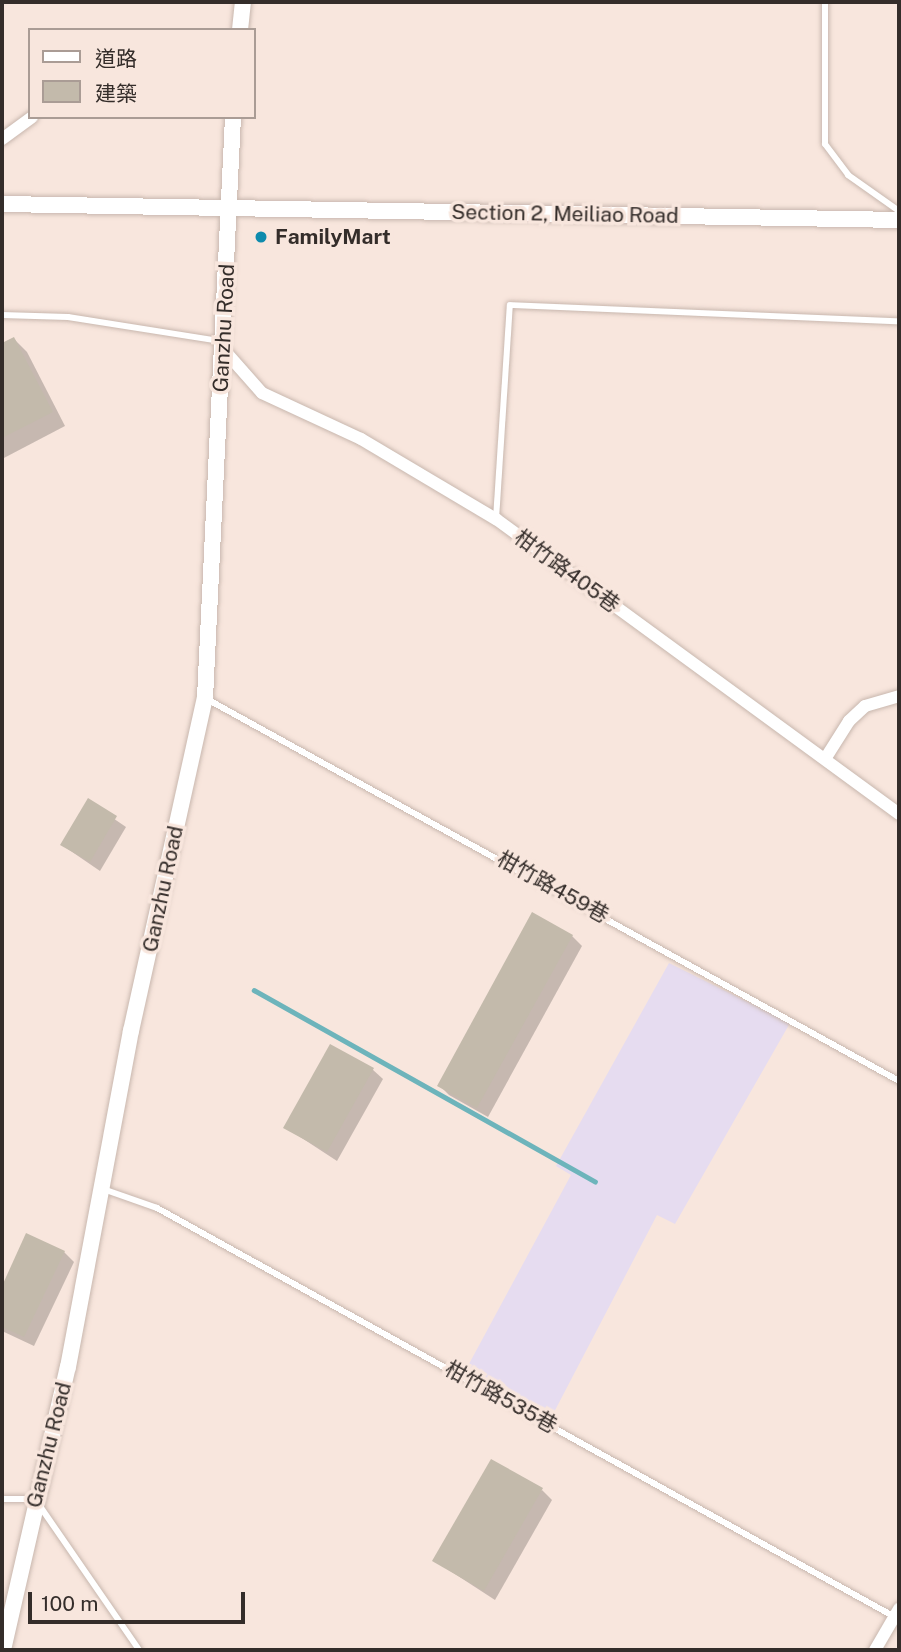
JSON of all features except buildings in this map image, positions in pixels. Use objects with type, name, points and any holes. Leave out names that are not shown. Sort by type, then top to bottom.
[{"type":"street","points":[[240,28],[243,2]]},
{"type":"street","points":[[2,139],[29,119]]},
{"type":"street","name":"Ganzhu Road","points":[[3,1650],[35,1499],[68,1367],[131,1031],[205,698],[231,210],[233,119]]},
{"type":"street","name":"Section 2, Meiliao Road","points":[[2,204],[899,220]]},
{"type":"street","name":"柑竹路405巷","points":[[223,349],[262,393],[361,439],[496,519],[899,814]]},
{"type":"street","points":[[825,759],[849,721],[865,706],[899,696]]},
{"type":"street","points":[[875,1650],[897,1613]]},
{"type":"lane","points":[[825,2],[825,144],[848,175],[899,211]]},
{"type":"lane","points":[[496,519],[510,305],[899,321]]},
{"type":"lane","points":[[2,315],[68,317],[214,340],[223,349]]},
{"type":"lane","name":"柑竹路459巷","points":[[205,698],[899,1081]]},
{"type":"lane","name":"柑竹路535巷","points":[[103,1189],[158,1209],[897,1613]]},
{"type":"lane","points":[[2,1499],[35,1499],[139,1650]]},
{"type":"shaded area","points":[[669,963],[790,1023],[675,1224],[657,1215],[551,1418],[463,1375],[571,1175],[556,1166]]},
{"type":"waterway","points":[[254,990],[595,1181]]},
{"type":"place","name":"FamilyMart","points":[[261,237]]}]
